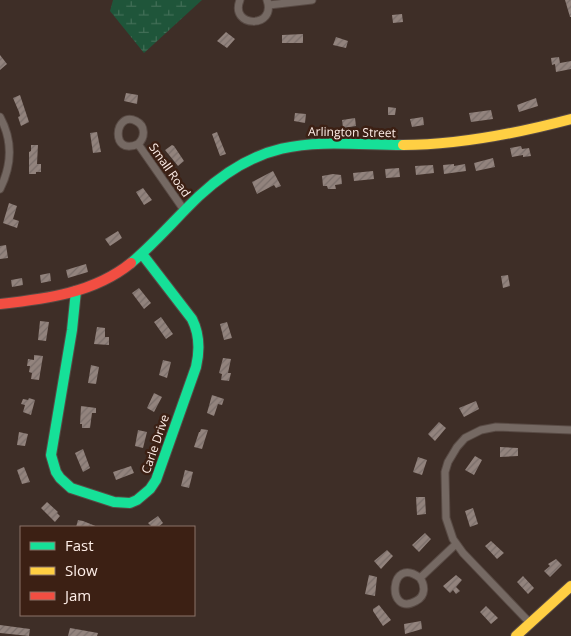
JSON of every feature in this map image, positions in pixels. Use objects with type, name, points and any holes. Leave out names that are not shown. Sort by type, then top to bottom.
[{"type":"street","points":[[240,0],[240,14],[251,22],[264,18],[267,14],[268,2],[312,0]]},
{"type":"street","points":[[0,117],[7,133],[10,152],[7,170],[0,188]]},
{"type":"street","name":"Arlington Street","points":[[0,304],[76,291],[103,281],[142,254],[184,210],[224,174],[250,159],[277,149],[306,143],[326,142],[402,145],[440,144],[510,133],[571,119]]},
{"type":"street","name":"Small Road","points":[[138,144],[184,210]]},
{"type":"street","name":"Carle Drive","points":[[76,291],[72,330],[51,455],[52,465],[63,482],[73,489],[114,503],[125,504],[134,502],[152,489],[156,480],[200,351],[198,328],[142,254]]},
{"type":"street","points":[[530,623],[456,544],[447,524],[445,472],[451,456],[461,442],[481,430],[491,427],[571,430]]},
{"type":"street","points":[[420,578],[456,544]]},
{"type":"street","points":[[408,573],[415,574],[420,578],[424,587],[420,599],[408,603],[399,599],[395,594],[394,588],[398,579],[408,573]]},
{"type":"street","points":[[516,636],[571,586]]},
{"type":"green space","points":[[113,0],[202,0],[144,53],[110,11]]},
{"type":"building","points":[[565,0],[571,0],[571,17],[570,17]]},
{"type":"building","points":[[402,14],[403,22],[393,23],[392,15]]},
{"type":"building","points":[[226,32],[235,39],[227,48],[217,41]]},
{"type":"building","points":[[303,34],[303,43],[282,43],[282,35]]},
{"type":"building","points":[[336,37],[348,41],[346,48],[333,45]]},
{"type":"building","points":[[0,55],[7,64],[0,70]]},
{"type":"building","points":[[559,57],[560,63],[571,61],[571,69],[556,72],[555,64],[552,65],[551,58]]},
{"type":"building","points":[[126,93],[138,95],[137,104],[124,101]]},
{"type":"building","points":[[20,95],[29,122],[21,126],[18,117],[20,116],[19,112],[13,98]]},
{"type":"building","points":[[536,98],[538,106],[519,112],[517,105]]},
{"type":"building","points":[[388,107],[396,108],[395,115],[388,115]]},
{"type":"building","points":[[491,110],[493,119],[471,122],[469,113]]},
{"type":"building","points":[[295,113],[306,114],[305,123],[294,121]]},
{"type":"building","points":[[423,117],[424,125],[412,127],[410,119]]},
{"type":"building","points":[[355,118],[356,126],[343,128],[342,120]]},
{"type":"building","points":[[97,132],[101,152],[93,153],[90,133]]},
{"type":"building","points":[[217,132],[226,154],[220,156],[212,134]]},
{"type":"building","points":[[31,145],[38,145],[37,164],[41,164],[41,172],[36,172],[36,174],[29,174],[29,152],[31,151]]},
{"type":"building","points":[[172,145],[184,161],[178,166],[165,150]]},
{"type":"building","points":[[521,146],[522,149],[529,148],[531,156],[512,157],[510,148]]},
{"type":"building","points":[[493,158],[495,167],[476,171],[474,163]]},
{"type":"building","points":[[454,164],[454,166],[465,164],[466,171],[444,174],[443,165]]},
{"type":"building","points":[[433,165],[434,173],[416,175],[415,166]]},
{"type":"building","points":[[399,168],[400,177],[386,178],[385,169]]},
{"type":"building","points":[[273,171],[281,186],[276,188],[274,185],[257,194],[252,182]]},
{"type":"building","points":[[373,171],[374,179],[354,181],[353,173]]},
{"type":"building","points":[[341,175],[342,184],[335,185],[336,189],[328,189],[327,186],[323,186],[322,176]]},
{"type":"building","points":[[143,188],[152,200],[144,205],[136,192]]},
{"type":"building","points":[[9,203],[17,206],[13,219],[19,221],[17,228],[3,223]]},
{"type":"building","points":[[118,231],[122,238],[110,246],[105,239]]},
{"type":"building","points":[[6,245],[8,258],[0,259],[0,246]]},
{"type":"building","points":[[86,264],[88,272],[68,278],[66,270]]},
{"type":"building","points":[[50,273],[51,281],[41,283],[40,275]]},
{"type":"building","points":[[508,275],[510,286],[503,288],[501,276]]},
{"type":"building","points":[[22,278],[23,285],[12,287],[11,280]]},
{"type":"building","points":[[139,288],[151,303],[144,309],[132,293]]},
{"type":"building","points":[[161,317],[173,334],[166,339],[154,322]]},
{"type":"building","points":[[40,321],[49,322],[46,341],[38,340]]},
{"type":"building","points":[[227,322],[232,338],[224,340],[220,324]]},
{"type":"building","points":[[97,327],[105,328],[105,337],[109,337],[109,345],[94,344]]},
{"type":"building","points":[[34,355],[43,356],[39,380],[31,379],[30,366],[27,366],[28,359],[34,360]]},
{"type":"building","points":[[223,358],[231,359],[228,373],[231,373],[229,381],[221,380],[222,374],[219,373]]},
{"type":"building","points":[[163,360],[171,362],[167,378],[159,375]]},
{"type":"building","points":[[91,365],[99,367],[96,384],[88,383]]},
{"type":"building","points":[[154,393],[162,397],[154,412],[147,408]]},
{"type":"building","points":[[212,395],[224,399],[222,405],[218,404],[214,416],[207,413]]},
{"type":"building","points":[[29,398],[35,400],[31,415],[23,412],[25,405],[21,404],[23,399],[28,400]]},
{"type":"building","points":[[476,401],[479,409],[464,417],[459,408]]},
{"type":"building","points":[[81,406],[96,408],[96,413],[92,413],[90,428],[82,428],[82,424],[80,424]]},
{"type":"building","points":[[439,422],[446,428],[435,441],[428,434]]},
{"type":"building","points":[[201,429],[208,430],[202,449],[194,447]]},
{"type":"building","points":[[138,430],[147,432],[143,448],[135,446]]},
{"type":"building","points":[[19,432],[28,434],[25,446],[17,445]]},
{"type":"building","points":[[500,447],[518,448],[518,456],[500,457]]},
{"type":"building","points":[[83,449],[90,468],[83,472],[75,453]]},
{"type":"building","points":[[475,456],[482,460],[474,475],[465,470]]},
{"type":"building","points":[[418,457],[427,460],[422,475],[413,472]]},
{"type":"building","points":[[131,466],[134,473],[116,480],[113,472]]},
{"type":"building","points":[[24,467],[30,482],[22,484],[17,470]]},
{"type":"building","points":[[185,470],[193,472],[189,488],[181,486]]},
{"type":"building","points":[[416,497],[425,497],[426,514],[417,515]]},
{"type":"building","points":[[47,502],[60,516],[55,522],[41,508]]},
{"type":"building","points":[[473,508],[478,524],[470,527],[465,511]]},
{"type":"building","points":[[158,516],[163,523],[159,526],[151,526],[148,523]]},
{"type":"building","points":[[78,520],[96,526],[76,526]]},
{"type":"building","points":[[425,533],[431,539],[419,552],[412,545]]},
{"type":"building","points":[[491,541],[504,553],[497,559],[485,546]]},
{"type":"building","points":[[387,550],[393,556],[381,569],[374,561]]},
{"type":"building","points":[[556,559],[562,565],[550,577],[544,571],[550,566],[548,564]]},
{"type":"building","points":[[369,575],[377,577],[375,596],[365,594]]},
{"type":"building","points":[[456,575],[462,580],[456,587],[460,591],[456,594],[453,590],[450,593],[443,586]]},
{"type":"building","points":[[523,576],[534,588],[528,594],[517,582]]},
{"type":"building","points":[[379,605],[391,620],[383,626],[373,611]]},
{"type":"building","points":[[486,606],[498,618],[491,624],[480,612]]},
{"type":"building","points":[[421,621],[422,629],[405,634],[404,624]]},
{"type":"building","points":[[0,625],[30,629],[29,636],[0,633]]},
{"type":"building","points":[[70,628],[98,633],[97,636],[68,636]]},
{"type":"traffic: fast","points":[[131,263],[199,196],[224,175],[248,161],[271,151],[319,144],[403,145]]},
{"type":"traffic: fast","points":[[76,291],[72,330],[51,455],[56,472],[71,488],[114,502],[130,503],[137,500],[150,489],[156,480],[196,367],[199,349],[197,331],[192,319],[142,254]]},
{"type":"traffic: slow","points":[[403,145],[445,143],[488,137],[571,119]]},
{"type":"traffic: slow","points":[[516,636],[571,586]]},
{"type":"traffic: jam","points":[[0,304],[52,297],[85,288],[117,273],[131,263]]}]
